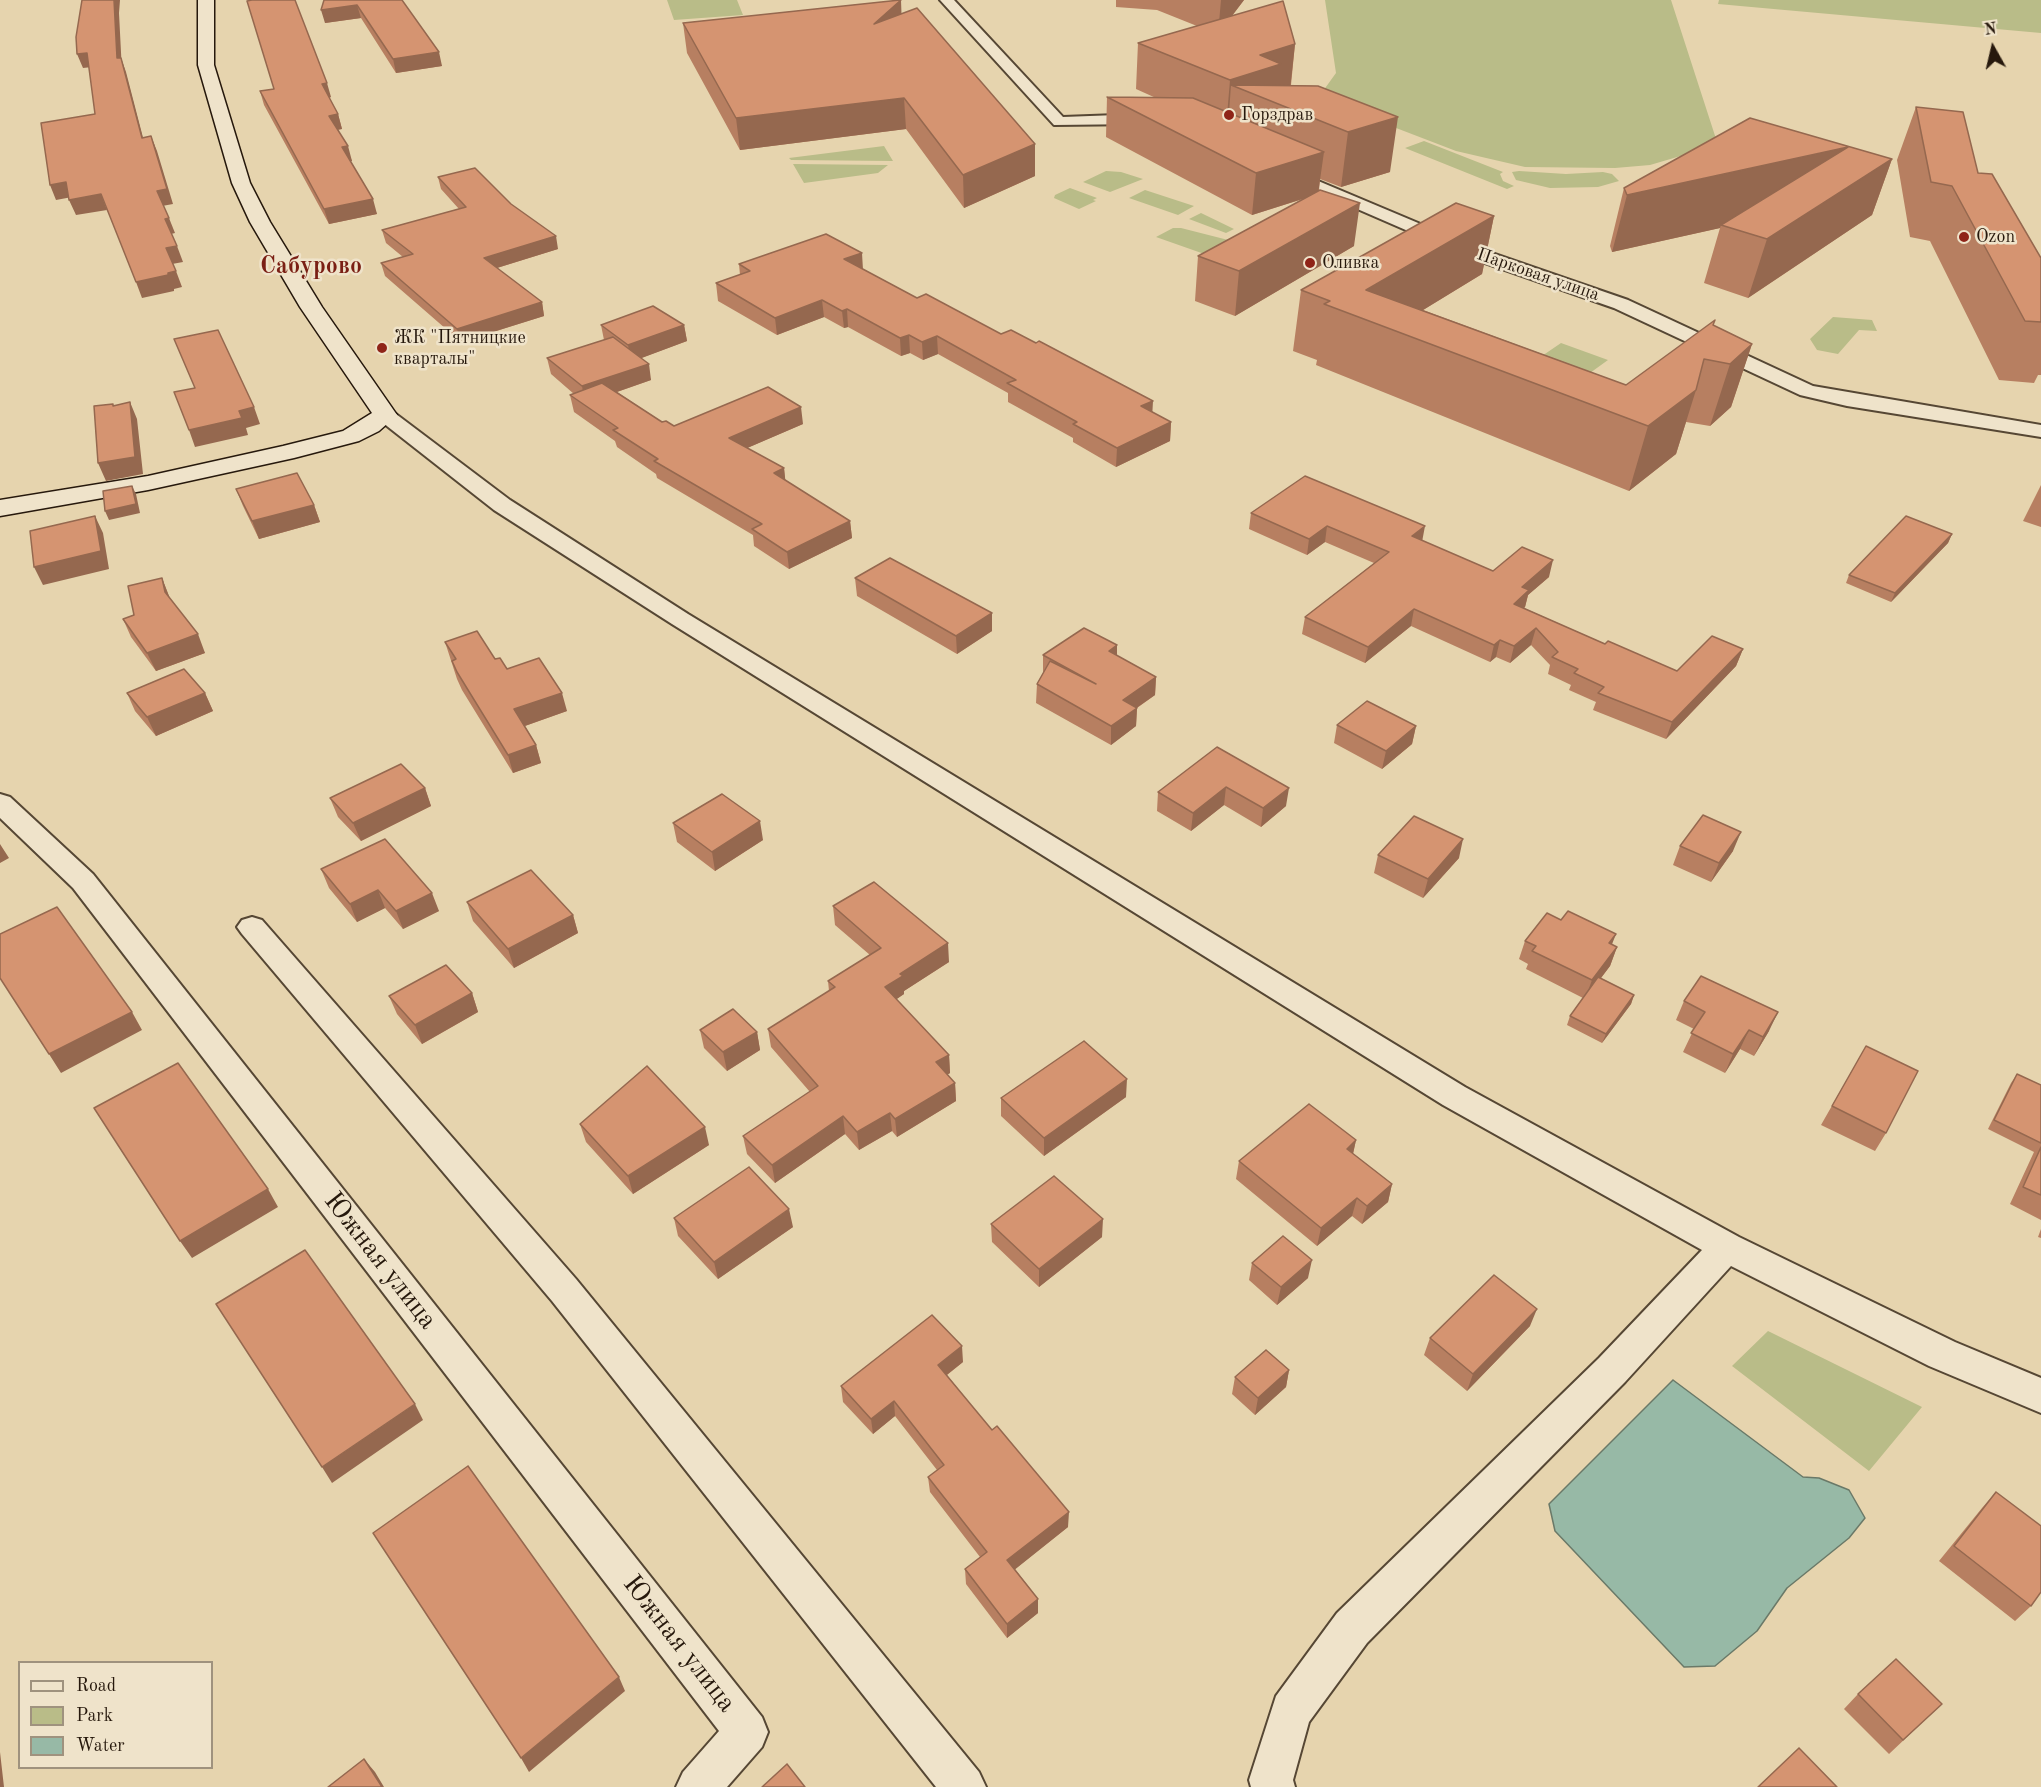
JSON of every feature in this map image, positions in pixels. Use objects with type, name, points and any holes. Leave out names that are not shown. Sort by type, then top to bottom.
[{"type":"street","points":[[206,0],[206,65],[241,183],[260,222],[311,307],[385,415],[502,505],[680,619],[1454,1096],[1727,1247],[1942,1354],[2041,1396]]},
{"type":"street","points":[[947,0],[1059,122],[1153,119],[1162,122]]},
{"type":"street","name":"Парковая улица","points":[[1273,167],[1474,253],[1621,304],[1807,391],[1847,400],[2041,431]]},
{"type":"street","points":[[0,508],[148,483],[285,453],[351,436],[371,426],[385,415]]},
{"type":"street","name":"Южная улица","points":[[0,803],[83,881],[747,1732],[698,1787]]},
{"type":"street","points":[[252,927],[564,1290],[964,1787]]},
{"type":"street","points":[[1269,1785],[1292,1711],[1352,1628],[1612,1370],[1727,1247]]},
{"type":"green space","points":[[667,0],[737,0],[743,15],[674,20]]},
{"type":"green space","points":[[1325,0],[1671,0],[1718,145],[1650,165],[1615,168],[1525,167],[1456,151],[1318,98],[1336,73]]},
{"type":"green space","points":[[1719,0],[2041,0],[2041,33],[1718,4]]},
{"type":"green space","points":[[1424,141],[1503,172],[1500,174],[1503,181],[1514,186],[1507,189],[1405,148]]},
{"type":"green space","points":[[884,146],[893,161],[791,160],[789,158]]},
{"type":"green space","points":[[793,164],[888,165],[878,173],[804,183]]},
{"type":"green space","points":[[1106,171],[1121,172],[1143,179],[1110,192],[1083,182]]},
{"type":"green space","points":[[1512,172],[1566,174],[1603,172],[1612,174],[1619,181],[1598,187],[1550,188],[1516,180]]},
{"type":"green space","points":[[1070,188],[1097,198],[1093,200],[1096,201],[1079,209],[1054,198],[1055,195]]},
{"type":"green space","points":[[1145,190],[1194,206],[1178,215],[1129,198]]},
{"type":"green space","points":[[1201,213],[1234,229],[1226,233],[1189,219]]},
{"type":"green space","points":[[1173,228],[1236,242],[1210,256],[1156,237]]},
{"type":"green space","points":[[1833,317],[1872,320],[1877,331],[1859,330],[1838,354],[1817,350],[1810,339]]},
{"type":"green space","points":[[1561,343],[1608,360],[1565,391],[1517,373]]},
{"type":"green space","points":[[1768,1331],[1922,1407],[1869,1471],[1732,1366]]},
{"type":"water","points":[[1673,1380],[1803,1477],[1819,1478],[1849,1490],[1865,1518],[1849,1538],[1787,1588],[1757,1631],[1715,1666],[1684,1667],[1555,1531],[1549,1504]]},
{"type":"building","points":[[82,0],[114,0],[117,58],[121,58],[142,138],[151,136],[167,189],[157,191],[169,218],[165,219],[177,246],[166,248],[176,271],[168,275],[136,282],[101,194],[69,200],[66,182],[50,185],[41,123],[95,114],[87,53],[77,54],[76,37]]},
{"type":"building","points":[[295,0],[327,83],[322,84],[338,114],[329,116],[348,146],[342,147],[373,199],[324,209],[260,91],[274,89],[247,1]]},
{"type":"building","points":[[324,0],[402,0],[439,52],[393,59],[357,5],[321,10]]},
{"type":"building","points":[[901,0],[874,24],[917,8],[1035,144],[963,175],[904,98],[736,118],[683,23]]},
{"type":"building","points":[[1283,1],[1295,44],[1260,55],[1281,64],[1230,80],[1138,43]]},
{"type":"building","points":[[1231,85],[1318,86],[1398,117],[1348,132]]},
{"type":"building","points":[[1107,97],[1193,98],[1324,152],[1256,173]]},
{"type":"building","points":[[1916,107],[1963,112],[1978,173],[1992,174],[2041,258],[2041,322],[2025,321],[1952,186],[1931,182]]},
{"type":"building","points":[[1750,118],[1892,159],[1767,239],[1721,225],[1848,147],[1627,195],[1624,188]]},
{"type":"building","points":[[475,168],[511,204],[556,236],[484,258],[542,302],[457,329],[381,263],[413,254],[382,230],[466,207],[438,177]]},
{"type":"building","points":[[1320,190],[1360,203],[1239,271],[1198,256]]},
{"type":"building","points":[[1456,203],[1494,216],[1366,290],[1626,385],[1715,320],[1713,325],[1752,344],[1730,364],[1704,359],[1696,390],[1648,426],[1324,304],[1330,301],[1301,290]]},
{"type":"building","points":[[826,234],[862,253],[844,259],[917,298],[926,294],[1001,334],[1011,330],[1036,343],[1039,341],[1153,401],[1141,406],[1171,422],[1117,448],[1073,424],[1077,422],[1007,383],[1016,380],[937,336],[922,342],[909,335],[900,338],[847,309],[842,311],[822,300],[775,318],[716,283],[750,271],[739,264]]},
{"type":"building","points":[[653,306],[684,325],[628,345],[601,325]]},
{"type":"building","points":[[218,330],[254,407],[239,411],[242,418],[189,430],[174,392],[195,388],[174,339]]},
{"type":"building","points":[[613,337],[649,364],[582,386],[547,358]]},
{"type":"building","points":[[602,383],[662,422],[666,421],[674,426],[768,387],[801,407],[729,438],[784,468],[774,473],[850,521],[787,552],[752,529],[762,524],[654,461],[658,459],[613,430],[618,428],[570,395]]},
{"type":"building","points":[[130,402],[135,457],[98,463],[94,406],[113,404],[113,406]]},
{"type":"building","points":[[297,473],[314,505],[252,521],[236,489]]},
{"type":"building","points":[[1305,476],[1425,526],[1412,536],[1493,571],[1522,547],[1553,560],[1522,587],[1529,590],[1514,604],[1605,644],[1608,641],[1677,671],[1712,636],[1743,649],[1672,722],[1598,693],[1604,687],[1574,673],[1578,669],[1552,657],[1558,652],[1536,628],[1514,646],[1500,640],[1494,645],[1414,609],[1368,647],[1305,617],[1389,552],[1327,526],[1309,539],[1251,513]]},
{"type":"building","points":[[132,486],[136,504],[105,511],[103,491]]},
{"type":"building","points":[[95,516],[101,551],[34,567],[30,531]]},
{"type":"building","points":[[1906,516],[1952,534],[1895,593],[1849,575]]},
{"type":"building","points":[[890,558],[992,613],[956,636],[855,578]]},
{"type":"building","points":[[162,578],[165,592],[198,634],[147,653],[123,619],[134,615],[128,586]]},
{"type":"building","points":[[1084,628],[1117,645],[1109,651],[1156,677],[1123,700],[1137,708],[1111,726],[1037,684],[1050,661],[1096,684],[1043,655]]},
{"type":"building","points":[[477,631],[495,659],[500,658],[507,669],[539,658],[562,693],[514,709],[536,745],[508,755],[457,672],[452,661],[456,659],[445,642]]},
{"type":"building","points":[[184,669],[205,693],[147,717],[127,693]]},
{"type":"building","points":[[1367,701],[1416,726],[1386,751],[1337,725]]},
{"type":"building","points":[[1217,747],[1289,788],[1263,808],[1226,787],[1193,813],[1158,792]]},
{"type":"building","points":[[401,764],[425,788],[353,823],[330,798]]},
{"type":"building","points":[[722,794],[760,821],[712,852],[673,823]]},
{"type":"building","points":[[1703,815],[1741,832],[1719,863],[1680,846]]},
{"type":"building","points":[[1414,816],[1463,839],[1428,879],[1378,855]]},
{"type":"building","points":[[385,839],[432,893],[396,911],[378,890],[350,904],[321,869]]},
{"type":"building","points":[[531,870],[573,915],[508,949],[467,902]]},
{"type":"building","points":[[874,882],[948,943],[900,974],[903,976],[885,987],[949,1055],[936,1062],[955,1083],[895,1119],[890,1113],[857,1132],[843,1116],[772,1165],[743,1136],[818,1086],[768,1029],[835,987],[828,981],[881,948],[833,906]]},
{"type":"building","points":[[57,907],[132,1012],[49,1054],[0,978],[0,934]]},
{"type":"building","points":[[1568,911],[1616,934],[1609,943],[1617,947],[1592,980],[1532,951],[1536,946],[1525,941],[1547,913],[1561,920]]},
{"type":"building","points":[[446,965],[472,993],[415,1025],[389,996]]},
{"type":"building","points":[[1701,976],[1778,1012],[1763,1037],[1749,1030],[1733,1054],[1691,1033],[1705,1012],[1684,1001]]},
{"type":"building","points":[[1598,977],[1634,995],[1606,1034],[1570,1016]]},
{"type":"building","points":[[733,1009],[757,1032],[723,1052],[700,1030]]},
{"type":"building","points":[[1084,1041],[1127,1079],[1044,1138],[1001,1098]]},
{"type":"building","points":[[1866,1046],[1918,1071],[1886,1133],[1832,1106]]},
{"type":"building","points":[[178,1063],[268,1189],[180,1241],[94,1108]]},
{"type":"building","points":[[647,1066],[705,1127],[628,1176],[580,1124]]},
{"type":"building","points":[[2017,1074],[2041,1085],[2041,1143],[1994,1120]]},
{"type":"building","points":[[1309,1104],[1356,1140],[1347,1149],[1392,1184],[1367,1206],[1357,1198],[1321,1228],[1239,1161]]},
{"type":"building","points":[[2041,1147],[2041,1195],[2023,1187]]},
{"type":"building","points":[[749,1167],[789,1209],[714,1262],[674,1218]]},
{"type":"building","points":[[1054,1176],[1103,1219],[1039,1269],[991,1224]]},
{"type":"building","points":[[1283,1236],[1312,1260],[1281,1287],[1252,1263]]},
{"type":"building","points":[[305,1250],[415,1404],[322,1467],[216,1304]]},
{"type":"building","points":[[1494,1275],[1537,1309],[1473,1374],[1430,1338]]},
{"type":"building","points":[[932,1315],[962,1346],[938,1365],[992,1430],[997,1426],[1069,1512],[1007,1560],[1038,1599],[1007,1624],[965,1569],[987,1552],[928,1477],[944,1465],[894,1401],[871,1419],[841,1386]]},
{"type":"building","points":[[1266,1350],[1289,1370],[1258,1398],[1235,1377]]},
{"type":"building","points":[[468,1466],[619,1677],[521,1758],[373,1533]]},
{"type":"building","points":[[1996,1492],[2041,1526],[2041,1592],[2031,1606],[1954,1546]]},
{"type":"building","points":[[1896,1659],[1942,1704],[1903,1740],[1858,1694]]},
{"type":"building","points":[[1799,1748],[1837,1787],[1758,1787]]},
{"type":"building","points":[[364,1759],[382,1787],[328,1787]]},
{"type":"building","points":[[787,1764],[805,1787],[762,1787]]},
{"type":"place","name":"Горздрав","points":[[1229,115]]},
{"type":"place","name":"Ozon","points":[[1964,237]]},
{"type":"place","name":"Оливка","points":[[1310,263]]},
{"type":"place","name":"ЖК \"Пятницкие кварталы\"","points":[[382,348]]},
{"type":"district","name":"Сабурово","points":[[311,267]]}]
